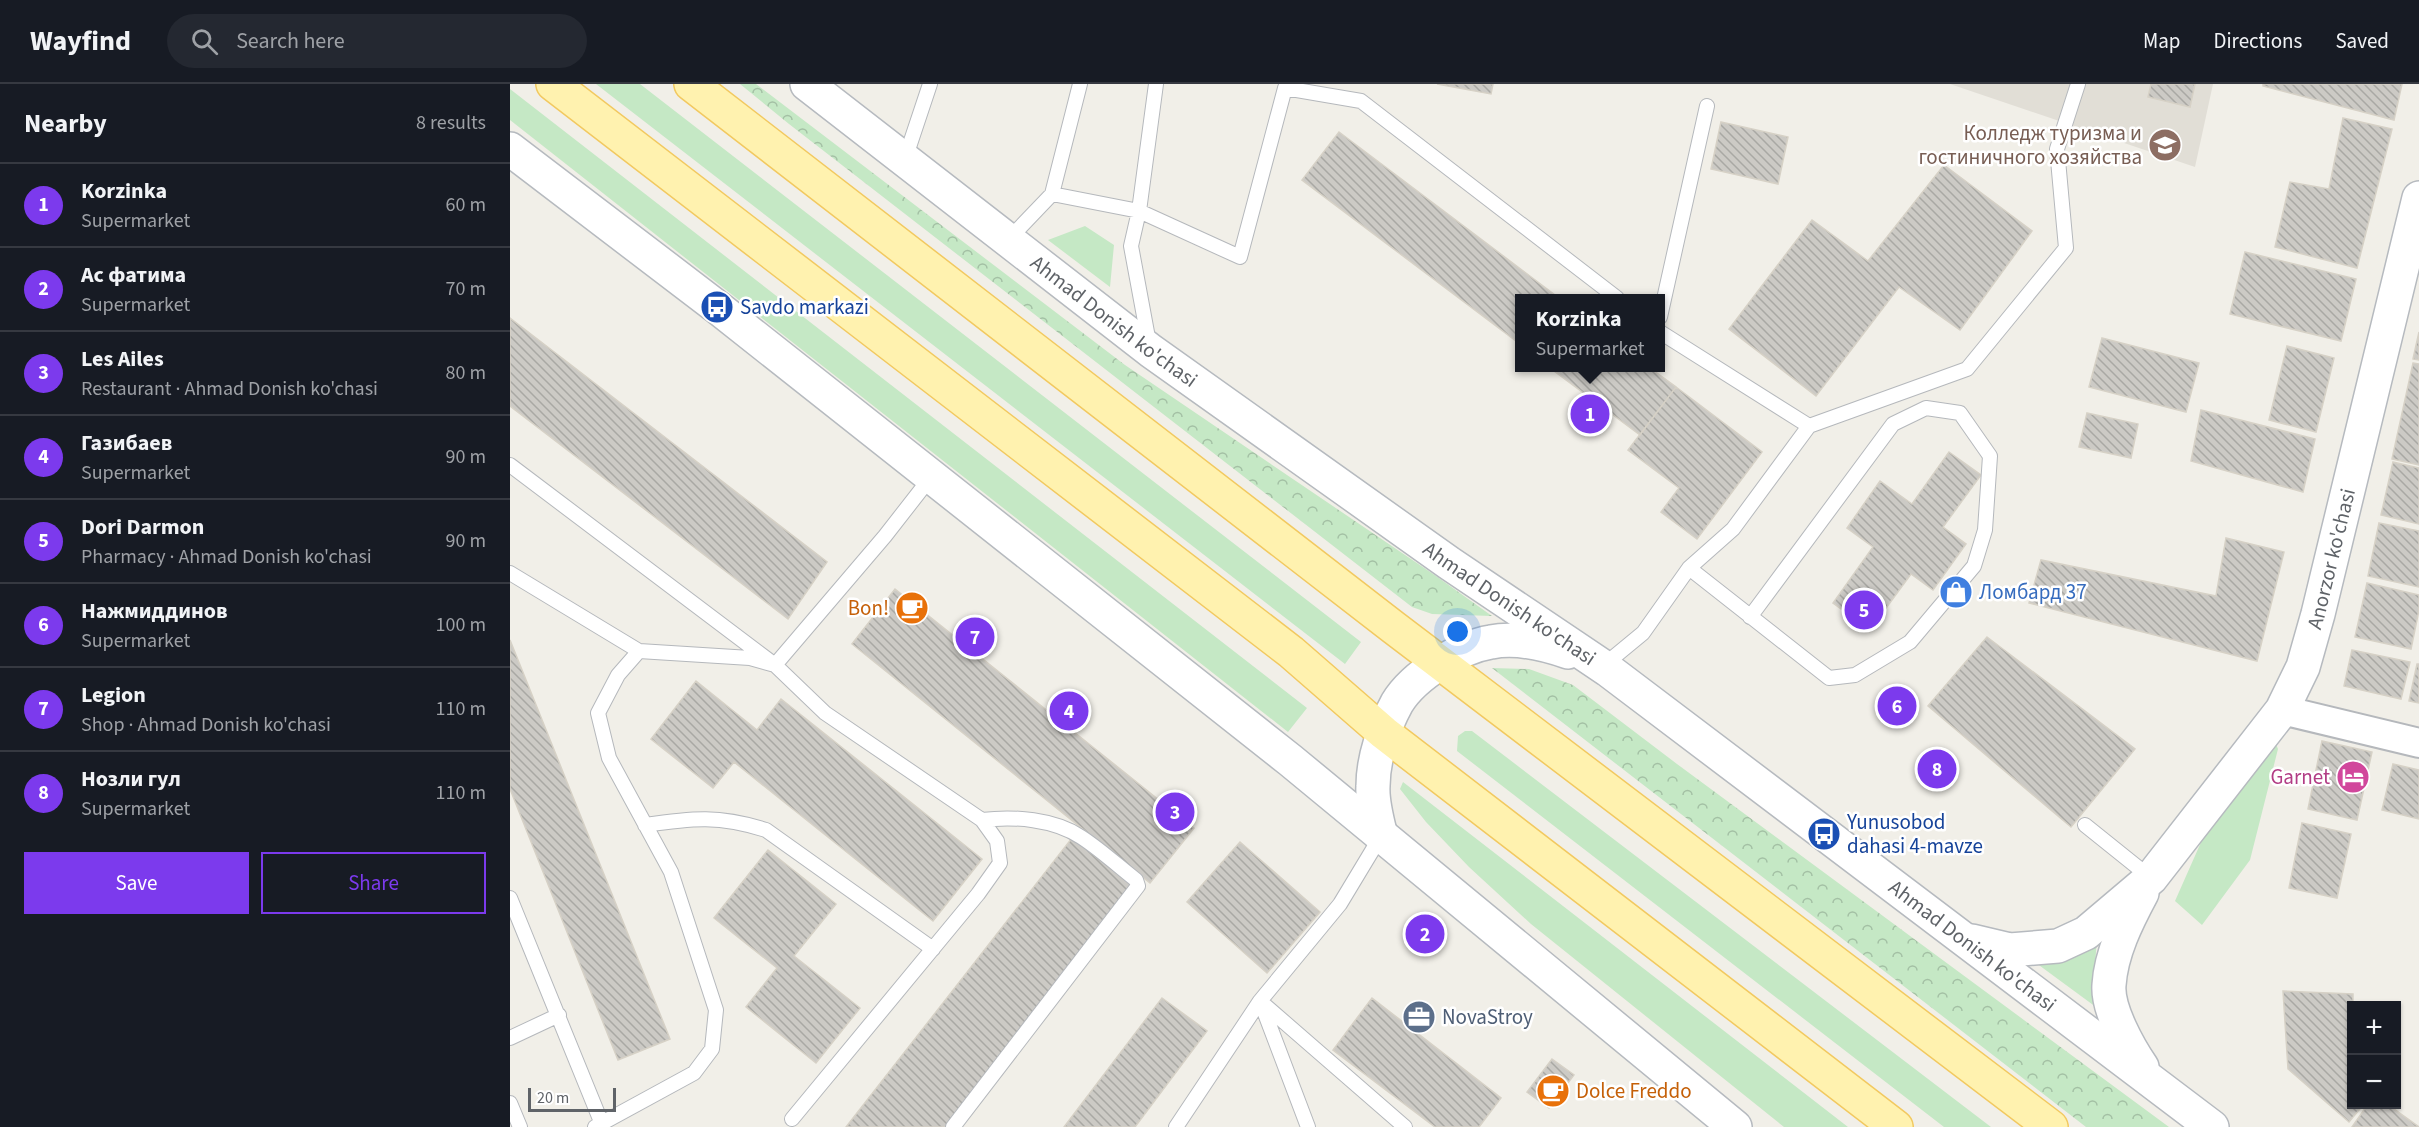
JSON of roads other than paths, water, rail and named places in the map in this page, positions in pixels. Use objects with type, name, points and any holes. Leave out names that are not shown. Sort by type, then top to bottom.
[{"type":"main road","points":[[553,84],[1291,652],[1384,733],[1896,1127]]},
{"type":"main road","points":[[691,84],[1440,663],[2051,1127]]},
{"type":"street","name":"Ahmad Donish ko'chasi","points":[[807,84],[834,94],[905,161],[1151,351],[1439,556],[1603,667],[2212,1127]]},
{"type":"street","points":[[510,149],[717,307],[1275,748],[1735,1127]]},
{"type":"street","name":"Anorzor ko'chasi","points":[[1962,938],[1986,946],[2010,950],[2058,946],[2094,927],[2151,878],[2282,710],[2302,667],[2318,614],[2419,198]]},
{"type":"street","points":[[1381,836],[1372,787],[1376,758],[1398,702],[1418,679],[1463,650],[1491,642],[1513,641],[1555,647],[1603,667]]},
{"type":"street","points":[[2282,710],[2419,743]]},
{"type":"street","name":"Anorzor ko'chasi","points":[[2151,878],[2116,948],[2108,987],[2117,1022],[2131,1052],[2151,1081]]},
{"type":"lane","points":[[905,161],[930,84]]},
{"type":"lane","points":[[1008,240],[1052,194],[1080,84]]},
{"type":"lane","points":[[1151,351],[1131,246],[1139,211],[1156,84]]},
{"type":"lane","points":[[1603,667],[1643,633],[1689,568],[1733,529],[1809,426],[1967,369],[2066,248],[2057,149],[2078,84]]},
{"type":"lane","points":[[1052,194],[1139,211],[1240,256],[1285,88],[1361,101],[1612,294]]},
{"type":"lane","points":[[1665,295],[1707,106]]},
{"type":"lane","points":[[1665,335],[1809,426]]},
{"type":"lane","points":[[1689,568],[1750,617],[1828,678],[1855,675],[1910,642],[1974,566],[1985,530],[1990,456],[1960,413],[1926,408],[1893,424],[1750,617]]},
{"type":"lane","points":[[510,465],[775,665],[825,713],[982,820],[997,841],[1000,863],[978,894],[792,1119]]},
{"type":"lane","points":[[775,665],[885,536],[931,477]]},
{"type":"lane","points":[[510,573],[639,651],[750,658],[775,665]]},
{"type":"lane","points":[[510,898],[559,1015],[599,1126],[694,1073],[712,1049],[716,1010],[671,872],[609,758],[598,713],[618,675],[639,651]]},
{"type":"lane","points":[[953,1127],[1138,886],[1136,880],[1080,837],[1063,828],[1036,821],[1004,817],[982,820]]},
{"type":"lane","points":[[645,825],[698,818],[738,821],[766,830],[933,949]]},
{"type":"lane","points":[[2085,825],[2151,878]]},
{"type":"lane","points":[[1176,1127],[1260,1001],[1340,904],[1381,836]]},
{"type":"lane","points":[[1260,1001],[1308,1127]]},
{"type":"lane","points":[[1260,1001],[1405,1127]]},
{"type":"lane","points":[[510,1038],[559,1015]]},
{"type":"lane","points":[[510,1103],[520,1127]]},
{"type":"place","name":"Колледж туризма и гостиничного хозяйства","points":[[2165,145]]},
{"type":"place","name":"Savdo markazi","points":[[717,307]]},
{"type":"place","name":"Korzinka","points":[[1590,414]]},
{"type":"place","name":"Ломбард 37","points":[[1956,592]]},
{"type":"place","name":"Bon!","points":[[912,608]]},
{"type":"place","name":"Dori Darmon","points":[[1864,610]]},
{"type":"place","name":"Legion","points":[[975,637]]},
{"type":"place","name":"Нажмиддинов","points":[[1897,706]]},
{"type":"place","name":"Газибаев","points":[[1069,711]]},
{"type":"place","name":"Нозли гул","points":[[1937,769]]},
{"type":"place","name":"Garnet","points":[[2353,777]]},
{"type":"place","name":"Les Ailes","points":[[1175,812]]},
{"type":"place","name":"Yunusobod dahasi 4-mavze","points":[[1824,834]]},
{"type":"place","name":"Ас фатима","points":[[1425,934]]},
{"type":"place","name":"NovaStroy","points":[[1419,1017]]},
{"type":"place","name":"Dolce Freddo","points":[[1553,1091]]}]
